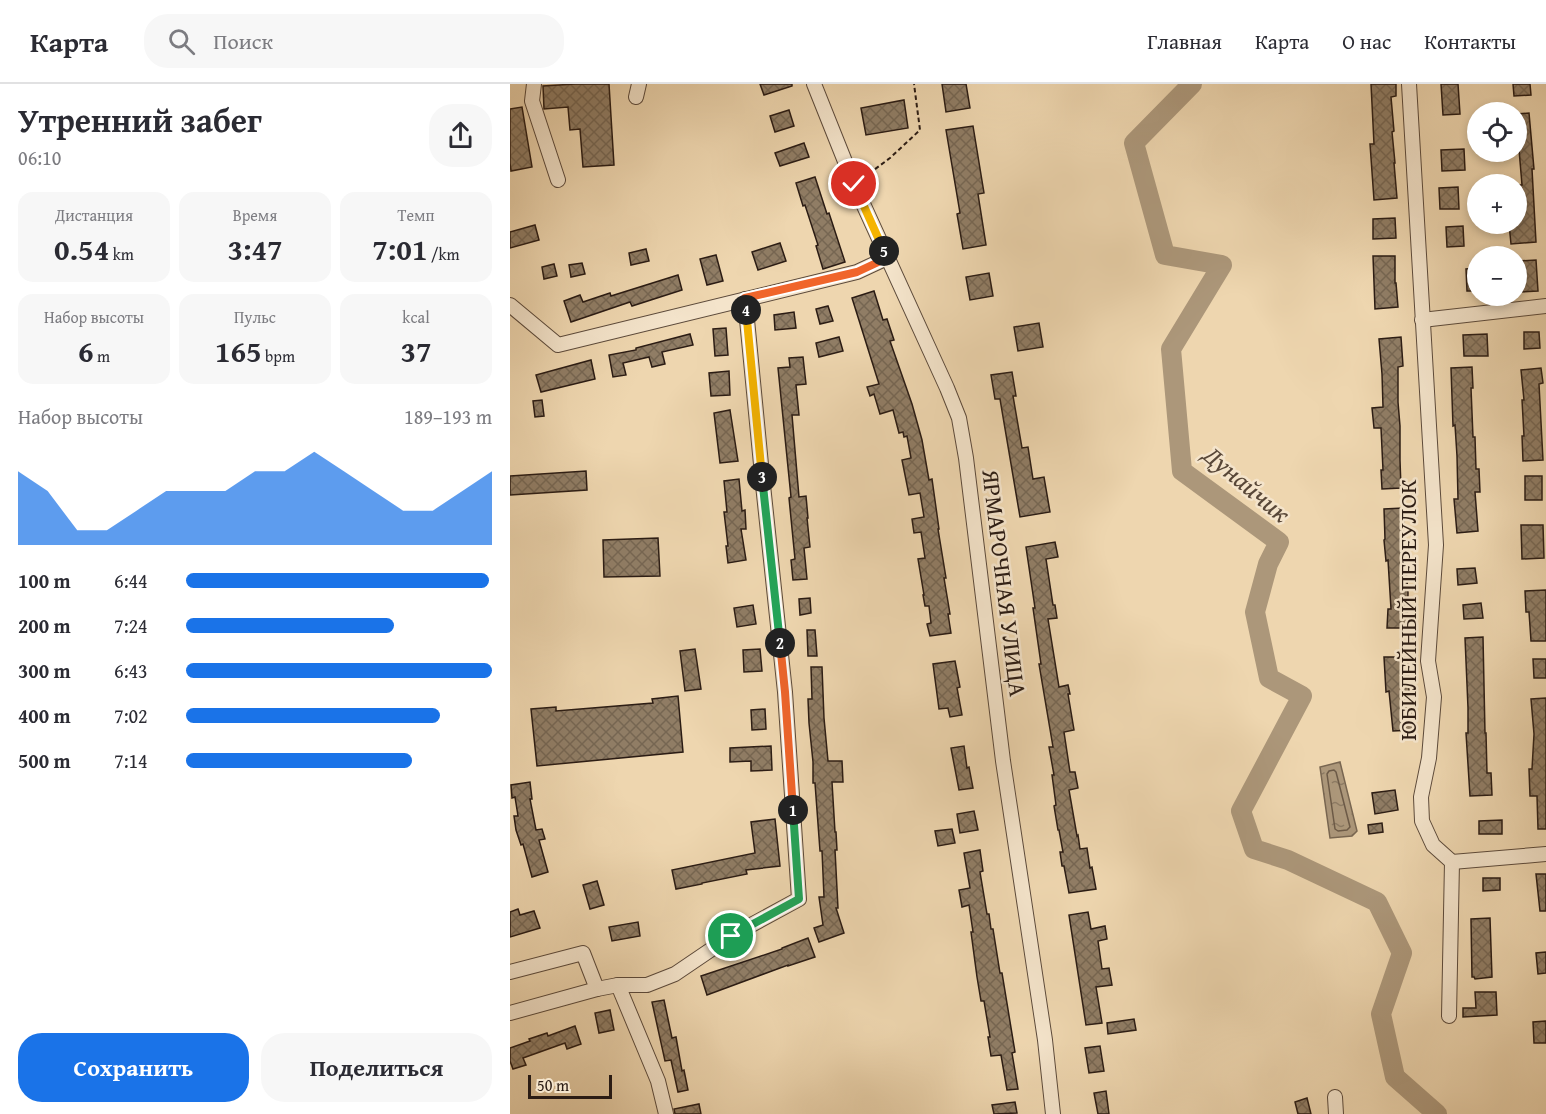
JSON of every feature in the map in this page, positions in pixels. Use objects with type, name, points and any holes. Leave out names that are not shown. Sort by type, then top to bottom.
[{"type":"street","points":[[534,84],[532,100],[558,180]]},
{"type":"street","name":"ЯРМАРОЧНАЯ УЛИЦА","points":[[814,84],[854,184],[959,418],[1003,761],[1045,1040],[1053,1114]]},
{"type":"street","name":"ЮБИЛЕЙНЫЙ ПЕРЕУЛОК","points":[[1410,84],[1436,546],[1428,661],[1434,697],[1430,758],[1421,797],[1422,821],[1433,845],[1452,862]]},
{"type":"street","points":[[510,305],[558,345],[857,272],[887,258]]},
{"type":"street","points":[[510,1013],[597,989],[618,985],[647,985],[675,975],[731,936],[799,899],[785,692],[745,298]]},
{"type":"street","points":[[1422,320],[1546,306]]},
{"type":"street","points":[[1449,1016],[1452,862],[1546,854]]},
{"type":"street","points":[[510,972],[584,953],[597,989]]},
{"type":"street","points":[[618,985],[658,1081],[666,1114]]},
{"type":"street","points":[[1335,1097],[1336,1114]]},
{"type":"path","points":[[854,184],[890,158],[920,130],[914,84]]},
{"type":"water","points":[[1340,762],[1357,831],[1352,836],[1330,838],[1320,767]]},
{"type":"building","points":[[609,84],[614,165],[583,167],[580,129],[570,130],[568,107],[544,109],[543,86]]},
{"type":"building","points":[[760,84],[792,84],[792,86],[764,95]]},
{"type":"building","points":[[942,84],[966,84],[970,108],[946,112]]},
{"type":"building","points":[[1371,84],[1396,84],[1396,96],[1391,97],[1397,198],[1374,200],[1370,144],[1374,144]]},
{"type":"building","points":[[1441,84],[1458,84],[1460,114],[1443,115]]},
{"type":"building","points":[[1513,84],[1530,84],[1531,95],[1514,96]]},
{"type":"building","points":[[904,100],[908,128],[866,135],[861,108]]},
{"type":"building","points":[[522,107],[532,167],[511,171],[510,109]]},
{"type":"building","points":[[789,110],[794,126],[775,132],[770,116]]},
{"type":"building","points":[[1527,113],[1529,113],[1534,169],[1532,169],[1536,242],[1511,244],[1510,234],[1527,234],[1527,174],[1521,174],[1520,162],[1527,162]]},
{"type":"building","points":[[973,126],[984,193],[978,194],[986,245],[963,249],[957,214],[960,213],[946,130]]},
{"type":"building","points":[[804,143],[809,157],[780,166],[775,153]]},
{"type":"building","points":[[1464,149],[1465,170],[1442,171],[1441,150]]},
{"type":"building","points":[[815,177],[845,262],[823,269],[816,246],[818,245],[796,183]]},
{"type":"building","points":[[1458,187],[1459,209],[1440,209],[1439,188]]},
{"type":"building","points":[[1395,218],[1396,238],[1373,239],[1373,219]]},
{"type":"building","points":[[535,225],[539,240],[510,248],[510,232]]},
{"type":"building","points":[[1463,226],[1464,246],[1447,247],[1446,227]]},
{"type":"building","points":[[780,243],[786,261],[758,270],[752,252]]},
{"type":"building","points":[[646,249],[649,261],[631,265],[629,253]]},
{"type":"building","points":[[716,255],[723,281],[707,285],[700,259]]},
{"type":"building","points":[[1373,256],[1395,256],[1398,307],[1375,309]]},
{"type":"building","points":[[1527,260],[1536,260],[1538,291],[1527,292]]},
{"type":"building","points":[[582,263],[585,274],[571,277],[569,265]]},
{"type":"building","points":[[554,264],[557,276],[544,279],[542,267]]},
{"type":"building","points":[[989,273],[993,296],[970,300],[966,277]]},
{"type":"building","points":[[678,275],[682,290],[632,306],[630,302],[571,322],[564,301],[580,295],[583,302],[610,293],[611,296]]},
{"type":"building","points":[[874,291],[883,320],[887,319],[894,340],[890,341],[912,404],[922,440],[929,480],[932,479],[951,633],[930,636],[927,624],[931,623],[929,606],[925,606],[918,559],[925,558],[921,532],[914,533],[912,519],[924,517],[920,493],[909,495],[902,460],[911,458],[907,436],[904,437],[903,432],[899,433],[893,410],[880,414],[874,394],[870,396],[867,387],[879,384],[852,298]]},
{"type":"building","points":[[828,306],[833,321],[820,324],[816,309]]},
{"type":"building","points":[[794,312],[796,328],[775,330],[774,315]]},
{"type":"building","points":[[1039,323],[1043,347],[1018,351],[1014,327]]},
{"type":"building","points":[[726,328],[728,355],[715,356],[713,329]]},
{"type":"building","points":[[1524,332],[1539,332],[1540,348],[1524,349]]},
{"type":"building","points":[[690,334],[693,345],[662,352],[665,364],[652,367],[649,357],[623,363],[626,375],[613,377],[609,355],[636,350],[636,348]]},
{"type":"building","points":[[1487,334],[1488,356],[1464,356],[1463,335]]},
{"type":"building","points":[[839,337],[843,351],[819,357],[816,343]]},
{"type":"building","points":[[1401,337],[1403,366],[1398,367],[1398,402],[1401,488],[1382,489],[1381,428],[1374,428],[1372,408],[1383,407],[1379,339]]},
{"type":"building","points":[[803,357],[806,384],[796,385],[799,415],[792,415],[799,497],[806,496],[810,547],[804,548],[807,579],[793,580],[791,560],[795,559],[789,498],[791,497],[778,368],[790,367],[789,358]]},
{"type":"building","points":[[591,360],[595,379],[541,392],[536,375]]},
{"type":"building","points":[[1472,367],[1473,437],[1475,437],[1476,469],[1479,469],[1480,492],[1475,492],[1478,531],[1457,533],[1454,499],[1458,499],[1457,456],[1455,425],[1453,426],[1451,368]]},
{"type":"building","points":[[1541,368],[1543,383],[1539,384],[1543,460],[1523,461],[1522,400],[1524,400],[1521,370]]},
{"type":"building","points":[[729,371],[730,395],[711,396],[709,373]]},
{"type":"building","points":[[1012,372],[1016,396],[1013,396],[1022,448],[1028,447],[1033,479],[1044,477],[1050,512],[1020,517],[1000,399],[995,399],[991,375]]},
{"type":"building","points":[[542,400],[544,416],[535,417],[533,401]]},
{"type":"building","points":[[730,410],[738,461],[720,463],[714,413]]},
{"type":"building","points":[[586,471],[587,490],[510,495],[510,476]]},
{"type":"building","points":[[1525,476],[1542,476],[1542,500],[1525,500]]},
{"type":"building","points":[[739,479],[742,511],[745,510],[746,529],[741,529],[746,560],[728,563],[724,481]]},
{"type":"building","points":[[1403,508],[1408,593],[1407,628],[1387,628],[1388,609],[1391,609],[1388,560],[1386,561],[1384,540],[1384,509]]},
{"type":"building","points":[[1521,525],[1543,525],[1544,558],[1522,559]]},
{"type":"building","points":[[658,538],[660,576],[604,577],[603,540]]},
{"type":"building","points":[[1055,542],[1058,557],[1046,559],[1057,618],[1048,619],[1059,687],[1068,685],[1070,694],[1068,694],[1074,730],[1064,732],[1070,772],[1075,772],[1078,788],[1069,790],[1077,836],[1080,849],[1087,848],[1096,889],[1069,893],[1064,866],[1062,866],[1060,852],[1063,852],[1054,806],[1056,805],[1052,775],[1054,775],[1049,747],[1053,747],[1039,664],[1041,664],[1033,608],[1035,608],[1026,547]]},
{"type":"building","points":[[1475,568],[1477,583],[1458,585],[1457,569]]},
{"type":"building","points":[[1546,590],[1546,641],[1531,641],[1525,591]]},
{"type":"building","points":[[810,598],[811,613],[800,615],[799,599]]},
{"type":"building","points":[[1481,603],[1483,618],[1464,619],[1463,605]]},
{"type":"building","points":[[753,605],[756,624],[737,627],[734,608]]},
{"type":"building","points":[[807,630],[815,630],[817,656],[808,656]]},
{"type":"building","points":[[1483,637],[1487,773],[1491,773],[1492,795],[1470,796],[1466,733],[1468,733],[1468,708],[1465,638]]},
{"type":"building","points":[[695,649],[701,689],[685,691],[680,651]]},
{"type":"building","points":[[760,649],[762,671],[744,672],[743,650]]},
{"type":"building","points":[[1384,657],[1408,657],[1413,730],[1393,731],[1389,691],[1386,692]]},
{"type":"building","points":[[1533,659],[1546,659],[1546,678],[1534,678]]},
{"type":"building","points":[[955,661],[962,715],[950,717],[948,708],[939,709],[933,664]]},
{"type":"building","points":[[811,667],[822,667],[828,761],[842,761],[843,782],[832,782],[837,850],[835,850],[838,908],[836,908],[844,933],[819,942],[814,928],[823,925],[819,897],[824,897],[822,851],[820,851],[815,783],[813,783],[809,723],[808,699],[812,699]]},
{"type":"building","points":[[678,696],[683,752],[537,766],[531,709],[556,707],[556,711],[653,703],[652,699]]},
{"type":"building","points":[[1546,698],[1546,829],[1538,829],[1537,796],[1530,796],[1529,769],[1532,769],[1534,734],[1531,699]]},
{"type":"building","points":[[765,709],[766,729],[752,730],[751,710]]},
{"type":"building","points":[[771,746],[772,770],[751,771],[751,761],[730,762],[730,748]]},
{"type":"building","points":[[964,746],[973,788],[959,790],[951,748]]},
{"type":"building","points":[[530,782],[532,799],[530,799],[536,830],[542,829],[545,839],[539,840],[548,872],[532,877],[523,844],[521,845],[516,830],[514,816],[518,816],[515,797],[512,798],[511,785]]},
{"type":"building","points":[[1395,790],[1398,810],[1375,814],[1372,793]]},
{"type":"building","points":[[974,811],[978,830],[960,833],[957,814]]},
{"type":"building","points":[[775,819],[780,866],[746,870],[747,874],[676,889],[672,870],[755,853],[751,822]]},
{"type":"building","points":[[1502,820],[1502,834],[1479,834],[1479,821]]},
{"type":"building","points":[[1382,823],[1383,832],[1369,834],[1368,825]]},
{"type":"building","points":[[952,829],[955,843],[938,846],[935,831]]},
{"type":"building","points":[[980,850],[983,871],[980,872],[987,914],[989,914],[991,929],[993,929],[1000,973],[1002,973],[1015,1052],[1012,1053],[1018,1089],[1007,1090],[1001,1055],[991,1056],[984,1001],[981,1001],[977,977],[969,905],[962,907],[959,890],[970,888],[964,853]]},
{"type":"building","points":[[1536,874],[1546,874],[1546,911],[1540,911]]},
{"type":"building","points":[[1483,878],[1500,878],[1500,890],[1483,891]]},
{"type":"building","points":[[597,881],[604,905],[590,909],[583,885]]},
{"type":"building","points":[[518,909],[520,915],[534,911],[540,928],[510,937],[510,912]]},
{"type":"building","points":[[1088,912],[1091,929],[1105,926],[1107,939],[1098,941],[1102,969],[1109,968],[1112,985],[1096,987],[1102,1023],[1086,1025],[1069,915]]},
{"type":"building","points":[[1490,918],[1492,977],[1475,979],[1472,977],[1471,919]]},
{"type":"building","points":[[638,922],[640,936],[612,941],[609,927]]},
{"type":"building","points":[[808,938],[815,957],[707,995],[701,976]]},
{"type":"building","points":[[1546,952],[1546,973],[1538,974],[1536,953]]},
{"type":"building","points":[[1475,992],[1496,992],[1497,1015],[1463,1017],[1463,1008],[1476,1008]]},
{"type":"building","points":[[664,1000],[672,1038],[676,1037],[688,1090],[678,1092],[671,1060],[665,1061],[652,1002]]},
{"type":"building","points":[[610,1010],[614,1030],[599,1033],[595,1013]]},
{"type":"building","points":[[1134,1019],[1136,1030],[1108,1034],[1107,1023]]},
{"type":"building","points":[[1546,1021],[1546,1043],[1534,1043],[1533,1022]]},
{"type":"building","points":[[575,1026],[581,1044],[567,1049],[565,1043],[523,1058],[526,1065],[513,1069],[510,1061],[510,1048],[530,1041],[529,1039],[547,1033],[548,1036]]},
{"type":"building","points":[[1100,1046],[1104,1071],[1089,1073],[1085,1048]]},
{"type":"building","points":[[1106,1091],[1109,1114],[1098,1114],[1094,1093]]},
{"type":"building","points":[[1307,1098],[1311,1114],[1298,1114],[1295,1102]]},
{"type":"building","points":[[1015,1102],[1017,1113],[994,1114],[992,1105]]},
{"type":"building","points":[[699,1104],[701,1114],[675,1114],[674,1109]]},
{"type":"waterway","name":"Дунайчик","points":[[1192,84],[1134,143],[1165,255],[1222,265],[1171,349],[1182,471],[1279,542],[1268,564],[1255,612],[1269,678],[1302,696],[1241,811],[1254,849],[1288,860],[1377,902],[1402,953],[1381,1014],[1395,1077],[1437,1114]]},
{"type":"route","points":[[731,936],[799,899],[785,692],[745,298],[857,272],[887,258],[854,184]]}]
